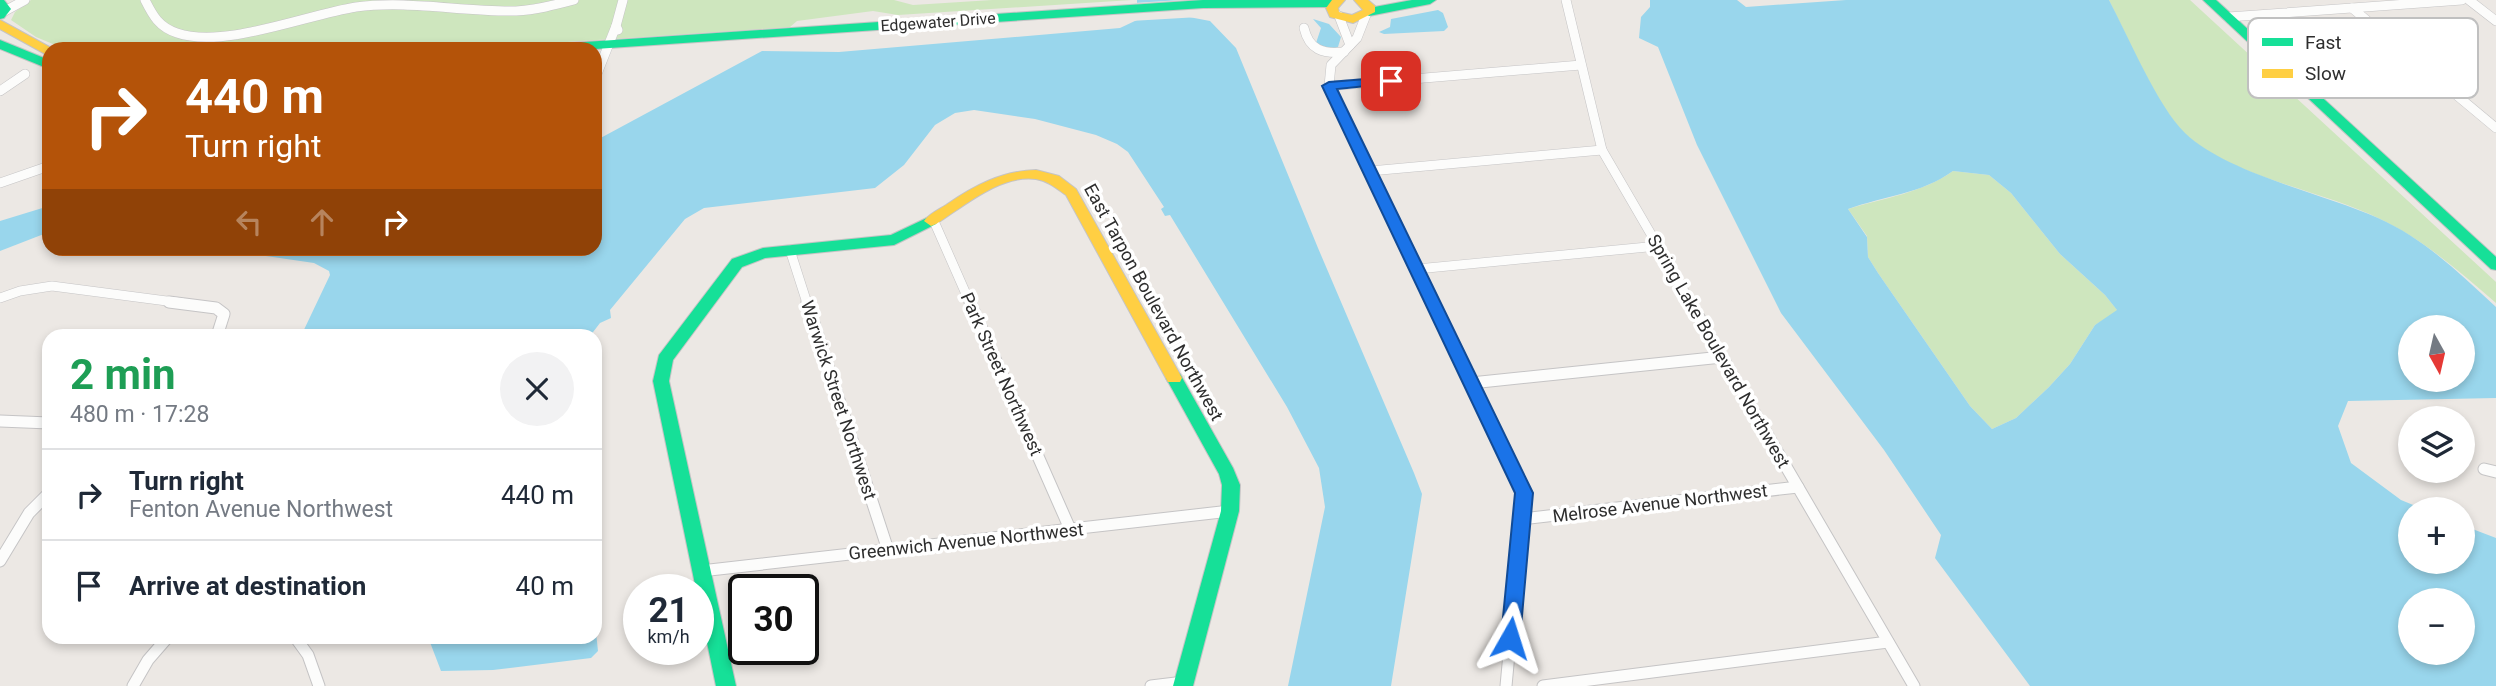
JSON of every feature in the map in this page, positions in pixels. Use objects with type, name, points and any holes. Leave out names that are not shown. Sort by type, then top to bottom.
[{"type":"street","points":[[26,0],[1,9],[42,46]]},
{"type":"street","points":[[145,0],[146,12],[160,26],[171,32],[206,37],[251,32],[311,15],[359,6],[511,11],[541,9],[574,0]]},
{"type":"street","points":[[602,59],[623,0]]},
{"type":"street","points":[[1430,0],[1366,6],[1358,38],[1328,65],[1326,75],[1524,493],[1506,686]]},
{"type":"street","name":"Spring Lake Boulevard Northwest","points":[[1566,0],[1602,150],[1914,686]]},
{"type":"street","points":[[2209,0],[2248,36]]},
{"type":"street","points":[[2228,17],[2462,0]]},
{"type":"street","points":[[2469,0],[2496,21]]},
{"type":"street","name":"Edgewater Drive","points":[[608,42],[1204,7],[1337,8],[1353,19],[1366,6]]},
{"type":"street","points":[[1337,8],[1347,48]]},
{"type":"street","points":[[2352,8],[2364,18]]},
{"type":"street","points":[[1304,29],[1306,40],[1314,49],[1327,54],[1347,48]]},
{"type":"street","points":[[0,44],[42,63]]},
{"type":"street","points":[[1329,86],[1581,65]]},
{"type":"street","points":[[0,90],[25,74]]},
{"type":"street","points":[[2316,98],[2496,265]]},
{"type":"street","points":[[2460,98],[2496,128]]},
{"type":"street","points":[[1370,171],[1602,150]]},
{"type":"street","points":[[0,183],[42,168]]},
{"type":"street","name":"East Tarpon Boulevard Northwest","points":[[726,686],[661,370],[665,359],[727,273],[737,264],[763,253],[894,240],[1005,177],[1031,173],[1044,174],[1065,184],[1227,472],[1233,498],[1183,684]]},
{"type":"street","name":"Park Street Northwest","points":[[933,219],[1070,529]]},
{"type":"street","points":[[1417,269],[1658,246]]},
{"type":"street","name":"Warwick Street Northwest","points":[[790,250],[888,550]]},
{"type":"street","points":[[0,298],[20,291],[52,286],[216,307],[224,314],[220,329]]},
{"type":"street","points":[[1471,383],[1722,357]]},
{"type":"street","points":[[0,421],[42,423]]},
{"type":"street","name":"Melrose Avenue Northwest","points":[[1522,519],[1798,486]]},
{"type":"street","points":[[0,561],[29,513],[42,500]]},
{"type":"street","name":"Greenwich Avenue Northwest","points":[[701,571],[1230,511]]},
{"type":"street","points":[[1543,686],[1888,642]]},
{"type":"street","points":[[133,686],[148,660],[162,644]]},
{"type":"street","points":[[300,644],[308,655],[319,686]]},
{"type":"street","points":[[1151,686],[1183,684]]},
{"type":"green space","points":[[31,0],[894,0],[913,5],[992,0],[1132,0],[898,15],[873,11],[797,21],[790,27],[568,42],[48,42],[11,20],[15,12]]},
{"type":"green space","points":[[2109,0],[2190,0],[2248,53],[2248,98],[2296,98],[2496,282],[2496,303],[2441,257],[2396,227],[2357,209],[2253,173],[2205,149],[2185,134],[2164,107]]},
{"type":"green space","points":[[1953,171],[1989,175],[2011,193],[2060,254],[2105,295],[2118,311],[2095,325],[2070,364],[2016,418],[1992,429],[1970,406],[1878,273],[1868,257],[1867,236],[1848,209],[1916,190]]},
{"type":"water","points":[[1137,0],[1189,0],[1189,17],[1210,21],[1236,48],[1414,473],[1422,494],[1391,686],[1288,686],[1325,507],[1319,468],[1287,407],[1170,215],[1165,216],[1161,209],[1164,207],[1128,152],[1096,135],[1035,119],[974,110],[955,113],[935,125],[904,165],[875,188],[704,208],[685,219],[610,310],[611,318],[600,323],[595,329],[304,329],[330,275],[329,271],[314,263],[266,256],[602,256],[602,137],[762,51],[839,52],[1120,28],[1137,20]]},
{"type":"water","points":[[1650,0],[1737,0],[1746,7],[1846,0],[2109,0],[2164,106],[2185,133],[2203,147],[2277,182],[2378,218],[2411,236],[2441,258],[2496,307],[2496,398],[2348,401],[2338,426],[2351,463],[2398,498],[2398,574],[2475,574],[2475,530],[2496,538],[2496,686],[2030,686],[1935,558],[1941,535],[1884,450],[1781,313],[1697,145],[1658,47],[1639,38],[1641,17],[1650,7]],"holes":[[[1953,171],[1989,175],[2011,193],[2060,254],[2105,295],[2117,310],[2095,325],[2070,364],[2049,387],[2016,418],[1992,429],[1970,406],[1878,273],[1868,257],[1867,237],[1848,209],[1915,190]]]},
{"type":"water","points":[[1438,10],[1443,13],[1448,27],[1444,31],[1379,32],[1390,27],[1391,19]]},
{"type":"water","points":[[1313,19],[1329,24],[1341,37],[1338,47],[1329,49],[1316,43],[1321,28]]},
{"type":"water","points":[[42,208],[42,235],[0,251],[0,221]]},
{"type":"water","points":[[431,644],[597,644],[598,651],[591,658],[493,670],[441,671]]},
{"type":"pier","points":[[1192,0],[1192,14],[1199,17],[1131,21],[1134,19],[1134,3]]},
{"type":"traffic: fast","points":[[1369,12],[1430,0]]},
{"type":"traffic: fast","points":[[2209,0],[2248,36]]},
{"type":"traffic: fast","points":[[0,3],[5,9],[0,15]]},
{"type":"traffic: fast","points":[[602,45],[1203,4],[1334,3]]},
{"type":"traffic: fast","points":[[0,44],[42,62]]},
{"type":"traffic: fast","points":[[2315,98],[2496,265]]},
{"type":"traffic: fast","points":[[726,686],[661,381],[665,359],[737,263],[763,253],[894,240],[931,221]]},
{"type":"traffic: fast","points":[[1174,378],[1227,473],[1231,485],[1230,511],[1183,686]]},
{"type":"traffic: slow","points":[[1339,0],[1332,8],[1334,14],[1353,19],[1369,12],[1369,6],[1360,0]]},
{"type":"traffic: slow","points":[[0,24],[42,48]]},
{"type":"traffic: slow","points":[[931,221],[981,189],[1000,181],[1018,175],[1036,174],[1054,180],[1071,192],[1174,378]]},
{"type":"route","points":[[1391,81],[1329,86],[1524,493],[1510,638]]}]
